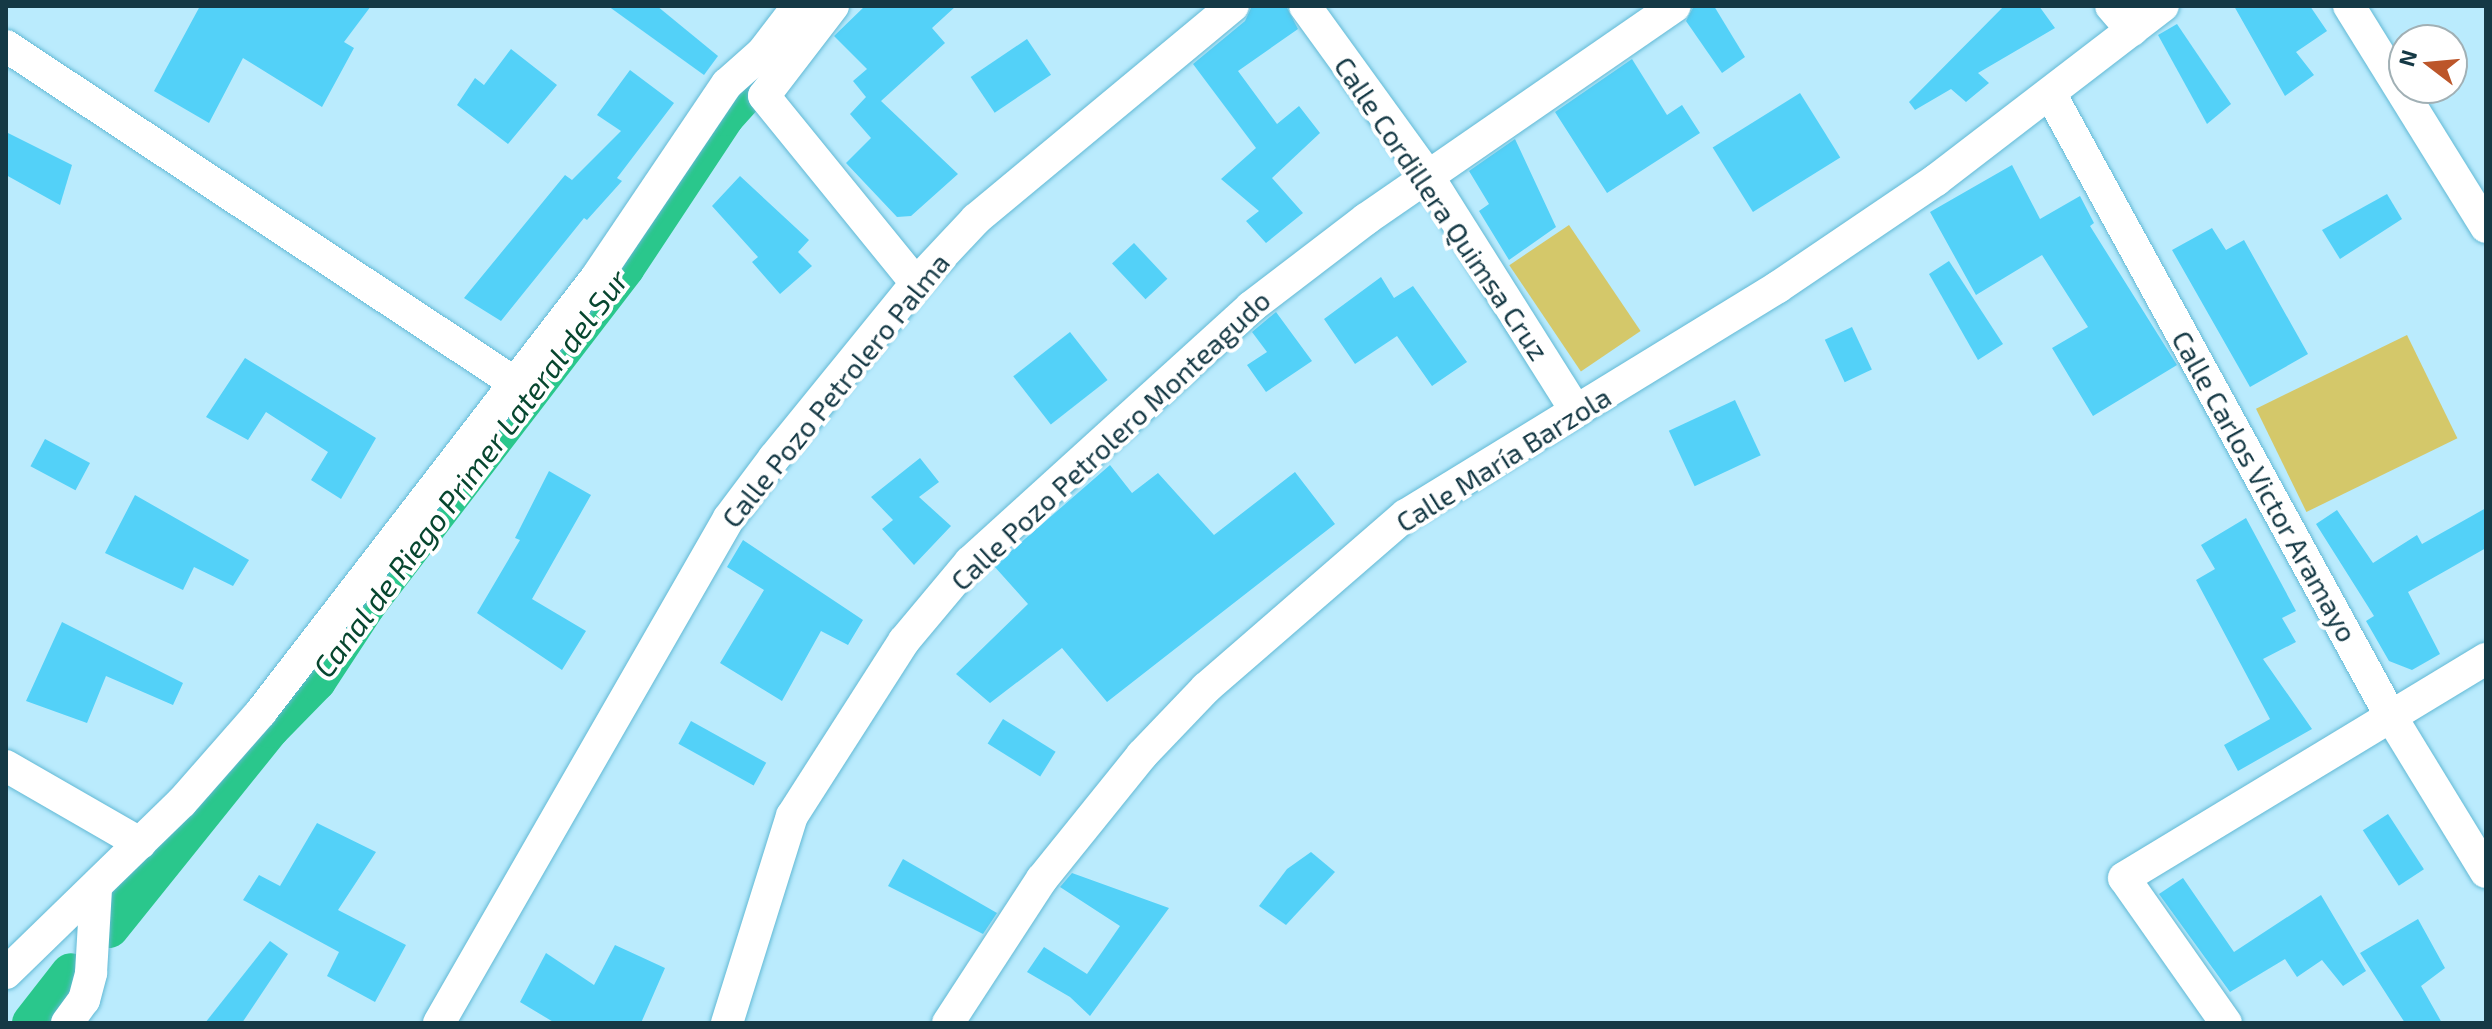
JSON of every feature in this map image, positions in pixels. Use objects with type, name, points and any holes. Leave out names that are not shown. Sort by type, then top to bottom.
[{"type":"street","points":[[833,6],[764,96],[916,283]]},
{"type":"street","name":"Calle Pozo Petrolero Palma","points":[[439,1023],[729,518],[916,283],[976,219],[1059,147],[1233,6]]},
{"type":"street","name":"Calle Cordillera Quimsa Cruz","points":[[1305,6],[1428,176],[1576,411]]},
{"type":"street","name":"Calle Pozo Petrolero Monteagudo","points":[[727,1023],[792,816],[904,641],[970,562],[1251,307],[1428,176],[1675,6]]},
{"type":"street","points":[[2111,6],[2132,30]]},
{"type":"street","name":"Calle María Barzola","points":[[948,1023],[1079,828],[1206,688],[1406,515],[1778,287],[2051,95],[2163,6]]},
{"type":"street","points":[[2349,6],[2486,227]]},
{"type":"street","points":[[6,973],[140,843],[309,653],[512,381],[596,278],[727,84],[790,10]]},
{"type":"street","points":[[6,46],[512,381]]},
{"type":"street","name":"Calle Carlos Victor Aramayo","points":[[2051,95],[2390,715],[2486,872]]},
{"type":"street","points":[[2226,1023],[2124,878],[2486,659]]},
{"type":"street","points":[[6,766],[140,843]]},
{"type":"street","points":[[67,1023],[84,1000],[91,973],[96,888]]},
{"type":"shaded area","points":[[1569,225],[1641,331],[1581,371],[1509,265]]},
{"type":"shaded area","points":[[2407,335],[2457,438],[2306,512],[2256,409]]},
{"type":"building","points":[[200,6],[371,6],[344,42],[354,48],[322,107],[243,58],[209,123],[154,91]]},
{"type":"building","points":[[608,6],[657,6],[718,56],[704,75]]},
{"type":"building","points":[[865,6],[956,6],[932,28],[945,43],[881,101],[958,174],[911,216],[897,217],[846,163],[871,138],[850,114],[866,97],[853,81],[867,69],[834,36]]},
{"type":"building","points":[[1252,6],[1286,6],[1298,29],[1238,71],[1277,124],[1299,106],[1320,133],[1272,178],[1303,213],[1266,243],[1246,221],[1259,211],[1221,179],[1256,148],[1193,64],[1245,21]]},
{"type":"building","points":[[1694,6],[1714,6],[1745,57],[1722,73],[1686,21]]},
{"type":"building","points":[[2004,6],[2039,6],[2055,28],[1978,73],[1989,83],[1966,102],[1951,89],[1915,110],[1909,102]]},
{"type":"building","points":[[2234,6],[2310,6],[2327,31],[2296,52],[2314,75],[2285,96]]},
{"type":"building","points":[[2177,24],[2231,104],[2207,124],[2158,35]]},
{"type":"building","points":[[1027,39],[1051,75],[995,113],[971,77]]},
{"type":"building","points":[[511,49],[557,85],[508,144],[457,105],[475,78],[484,85]]},
{"type":"building","points":[[1632,59],[1667,115],[1682,105],[1700,133],[1607,193],[1555,112]]},
{"type":"building","points":[[630,70],[674,103],[617,178],[622,181],[587,220],[584,218],[501,321],[464,298],[565,175],[572,180],[621,131],[597,115]]},
{"type":"building","points":[[1800,93],[1840,157],[1753,212],[1713,148]]},
{"type":"building","points":[[6,132],[72,165],[60,205],[6,175]]},
{"type":"building","points":[[1515,139],[1556,227],[1509,260],[1479,211],[1489,204],[1469,171]]},
{"type":"building","points":[[2012,165],[2040,219],[2080,196],[2094,223],[2090,226],[2177,365],[2093,416],[2052,348],[2088,327],[2042,255],[1976,295],[1930,212]]},
{"type":"building","points":[[740,176],[809,240],[798,252],[812,266],[780,294],[752,262],[758,257],[712,206]]},
{"type":"building","points":[[2387,194],[2402,219],[2340,259],[2322,230]]},
{"type":"building","points":[[2212,228],[2226,250],[2244,240],[2308,354],[2250,387],[2172,250]]},
{"type":"building","points":[[1134,243],[1167,279],[1145,299],[1112,263]]},
{"type":"building","points":[[1949,261],[2003,344],[1978,360],[1929,274]]},
{"type":"building","points":[[1381,277],[1394,298],[1413,286],[1467,362],[1432,386],[1397,336],[1355,364],[1324,319]]},
{"type":"building","points":[[1276,312],[1312,361],[1266,392],[1247,365],[1267,352],[1252,332]]},
{"type":"building","points":[[1852,327],[1872,370],[1845,382],[1825,340]]},
{"type":"building","points":[[1070,332],[1108,380],[1051,424],[1013,376]]},
{"type":"building","points":[[245,358],[376,438],[341,499],[311,480],[328,452],[266,412],[248,440],[206,417]]},
{"type":"building","points":[[1735,400],[1761,455],[1695,486],[1669,431]]},
{"type":"building","points":[[45,439],[90,463],[75,490],[30,466]]},
{"type":"building","points":[[920,458],[939,482],[919,497],[951,526],[914,565],[882,529],[893,520],[871,497]]},
{"type":"building","points":[[1110,465],[1132,493],[1158,473],[1214,535],[1295,472],[1335,524],[1107,702],[1062,648],[990,703],[956,674],[1028,604],[994,566]]},
{"type":"building","points":[[549,471],[591,495],[532,599],[586,631],[562,670],[477,613],[520,540],[515,538]]},
{"type":"building","points":[[135,495],[249,560],[233,586],[194,567],[183,590],[105,553]]},
{"type":"building","points":[[2486,508],[2486,548],[2408,592],[2440,654],[2412,670],[2389,661],[2366,621],[2374,616],[2316,524],[2337,510],[2373,563],[2417,535],[2422,544]]},
{"type":"building","points":[[2246,518],[2296,611],[2282,618],[2296,642],[2263,659],[2312,729],[2238,771],[2224,745],[2270,719],[2196,580],[2215,569],[2201,545]]},
{"type":"building","points":[[743,540],[863,620],[848,645],[821,631],[782,701],[720,663],[764,590],[727,567]]},
{"type":"building","points":[[62,622],[183,683],[173,705],[106,676],[87,723],[26,701]]},
{"type":"building","points":[[1003,719],[1056,752],[1040,776],[988,744]]},
{"type":"building","points":[[691,721],[766,763],[754,785],[678,744]]},
{"type":"building","points":[[2388,814],[2424,869],[2399,886],[2363,830]]},
{"type":"building","points":[[317,823],[376,852],[338,910],[406,945],[375,1002],[327,976],[339,952],[243,900],[259,875],[280,886]]},
{"type":"building","points":[[1311,852],[1335,872],[1286,925],[1259,906],[1287,869]]},
{"type":"building","points":[[903,859],[997,913],[983,934],[888,886]]},
{"type":"building","points":[[1072,873],[1169,908],[1090,1016],[1070,997],[1027,972],[1044,947],[1087,974],[1120,926],[1060,887]]},
{"type":"building","points":[[2183,878],[2234,952],[2321,895],[2366,971],[2343,986],[2322,960],[2297,977],[2285,959],[2230,992],[2159,894]]},
{"type":"building","points":[[2418,919],[2445,968],[2421,986],[2442,1023],[2405,1023],[2360,953]]},
{"type":"building","points":[[270,941],[288,954],[242,1023],[205,1023]]},
{"type":"building","points":[[615,945],[665,968],[641,1023],[555,1023],[520,1002],[546,953],[594,985]]},
{"type":"waterway","name":"Canal de Riego Primer Lateral del Sur","points":[[109,928],[270,728],[316,681],[365,606],[625,267],[725,116],[785,49]]},
{"type":"waterway","name":"Canal de Riego Primer Lateral del Sur","points":[[32,1023],[71,973]]}]
